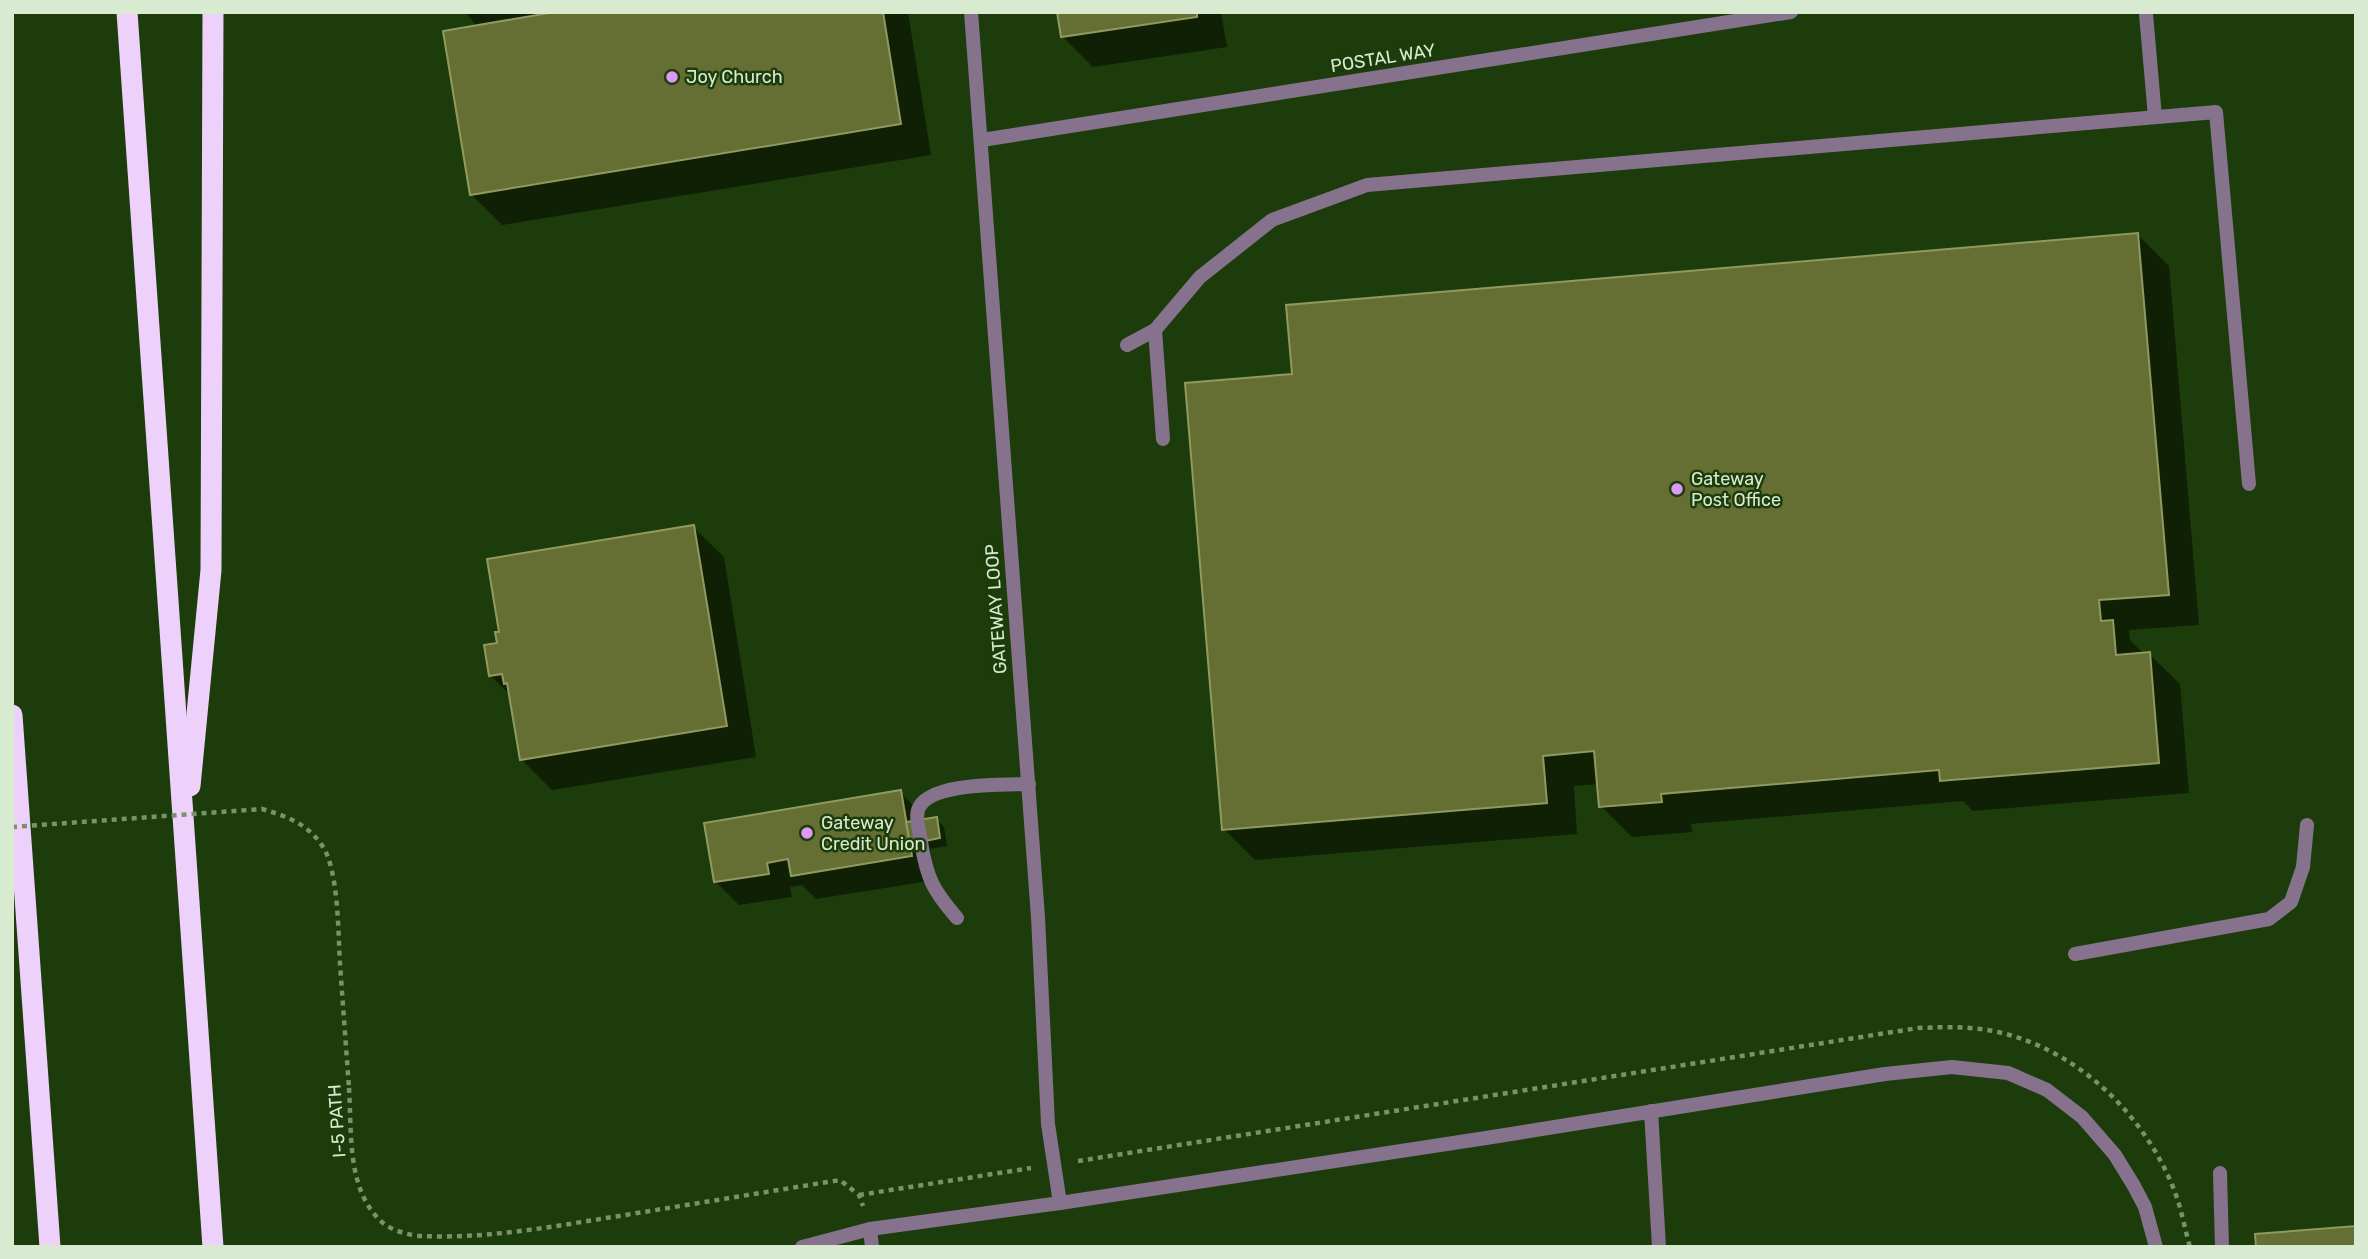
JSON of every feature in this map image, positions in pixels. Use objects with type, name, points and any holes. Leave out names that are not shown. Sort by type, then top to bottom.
[{"type":"highway","points":[[127,12],[213,1247]]},
{"type":"highway","points":[[184,851],[211,570],[213,12]]},
{"type":"highway","points":[[12,715],[50,1247]]},
{"type":"street","name":"GATEWAY LOOP","points":[[971,12],[1029,784],[1048,1124],[1060,1203]]},
{"type":"street","name":"POSTAL WAY","points":[[982,140],[1791,12]]},
{"type":"street","points":[[2146,14],[2155,117]]},
{"type":"street","points":[[1127,345],[1155,330],[1200,277],[1272,220],[1367,185],[2216,112],[2249,484]]},
{"type":"street","points":[[1155,330],[1163,439]]},
{"type":"street","points":[[957,918],[936,893],[927,873],[918,809],[925,800],[938,792],[973,786],[1029,784]]},
{"type":"street","points":[[2075,954],[2269,919],[2291,902],[2303,867],[2307,825]]},
{"type":"street","points":[[802,1247],[870,1229],[1060,1203],[1898,1073],[1952,1067],[2008,1073],[2047,1090],[2082,1117],[2115,1155],[2145,1207],[2155,1247]]},
{"type":"street","points":[[1651,1111],[1659,1247]]},
{"type":"street","points":[[2220,1173],[2222,1247]]},
{"type":"street","points":[[870,1229],[872,1247]]},
{"type":"path","name":"I-5 PATH","points":[[12,827],[262,809],[286,816],[305,826],[323,845],[331,865],[336,900],[356,1177],[370,1209],[385,1225],[421,1237],[472,1235],[555,1226],[840,1180],[859,1195]]},
{"type":"path","points":[[2169,1180],[2176,1195],[2190,1247]]},
{"type":"building","name":"Joy Church","points":[[555,12],[883,12],[901,124],[470,195],[443,31]]},
{"type":"building","points":[[1057,12],[1197,12],[1197,17],[1061,37]]},
{"type":"building","name":"Gateway Post Office","points":[[2138,233],[2169,595],[2099,600],[2101,621],[2113,620],[2116,655],[2150,652],[2159,763],[1940,781],[1939,770],[1661,794],[1662,802],[1599,807],[1594,751],[1543,756],[1547,803],[1222,830],[1185,383],[1292,374],[1286,305]]},
{"type":"building","points":[[694,525],[727,726],[520,760],[507,683],[504,684],[502,674],[489,676],[484,645],[497,643],[495,632],[499,632],[487,559]]},
{"type":"building","name":"Gateway Credit Union","points":[[901,790],[912,856],[791,876],[788,859],[767,863],[769,874],[714,882],[704,823]]},
{"type":"building","points":[[937,817],[940,838],[910,844],[906,822]]},
{"type":"building","points":[[2356,1226],[2356,1247],[2256,1247],[2255,1234]]},
{"type":"place","name":"Joy Church","points":[[672,77]]},
{"type":"place","name":"Gateway Post Office","points":[[1677,489]]},
{"type":"place","name":"Gateway Credit Union","points":[[807,833]]}]
